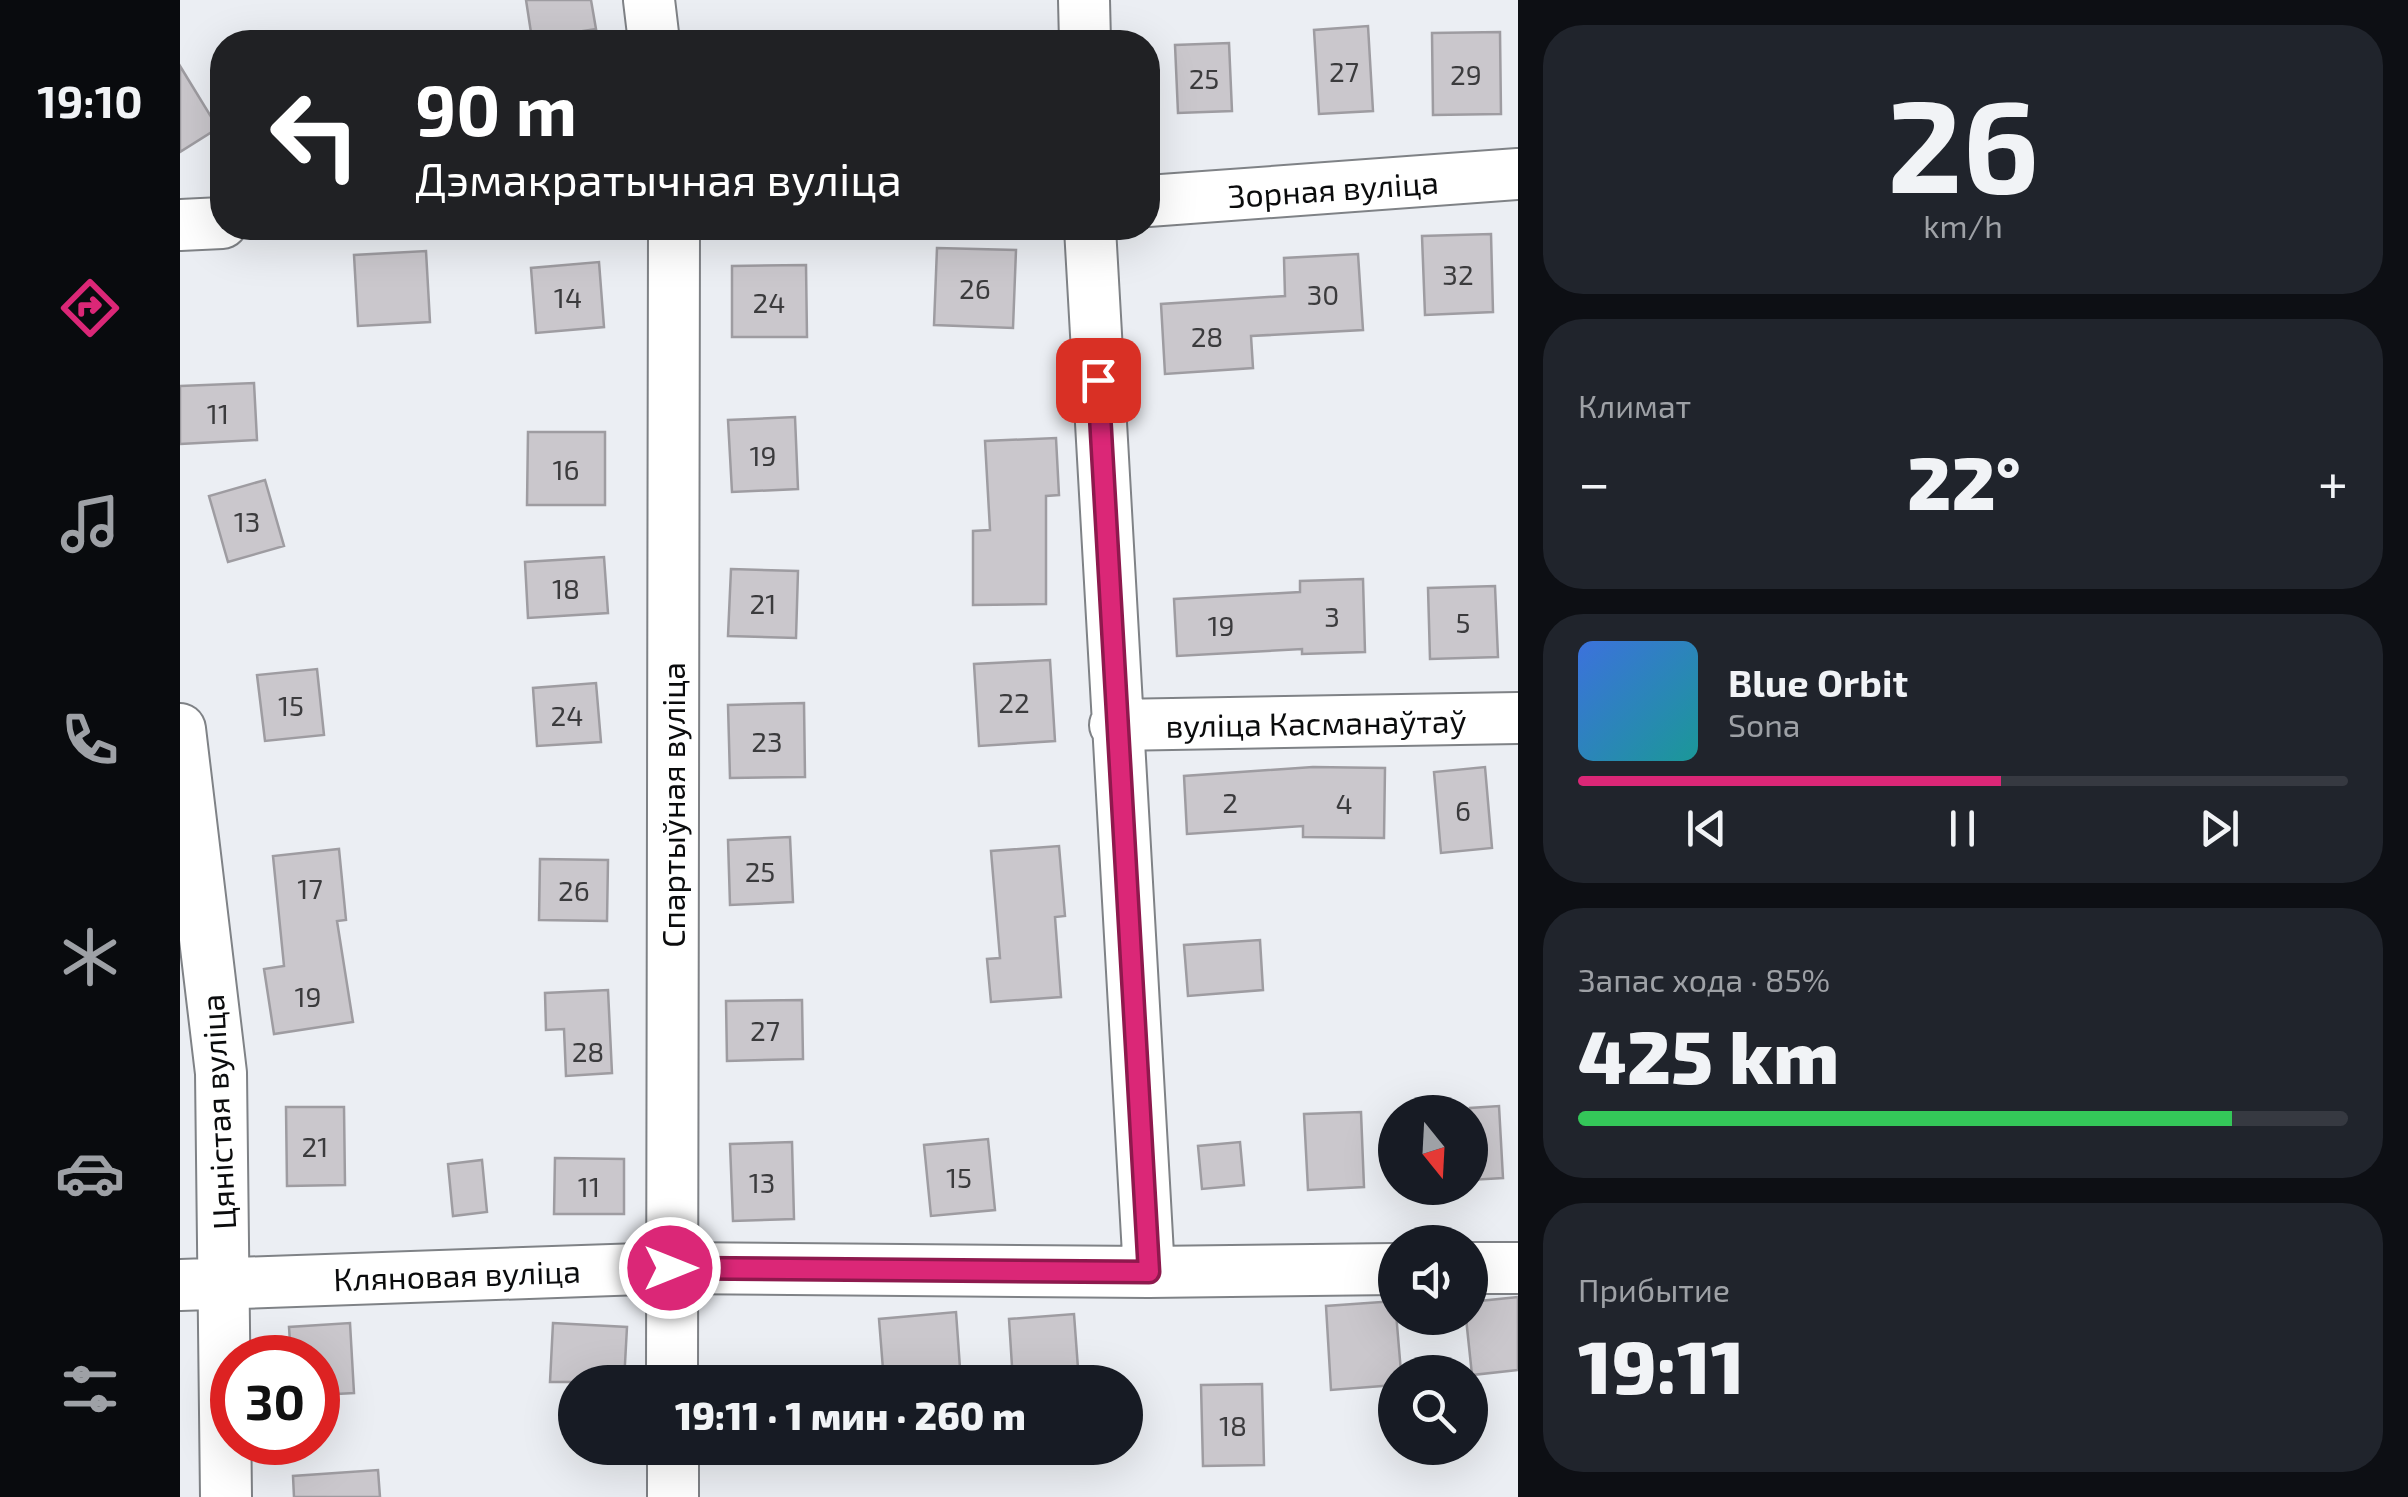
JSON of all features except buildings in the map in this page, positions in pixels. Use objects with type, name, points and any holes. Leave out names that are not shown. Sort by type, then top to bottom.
[{"type":"street","points":[[649,0],[653,30]]},
{"type":"street","points":[[1084,0],[1085,30]]},
{"type":"street","name":"Зорная вуліца","points":[[1160,201],[1518,174]]},
{"type":"street","points":[[180,225],[210,224]]},
{"type":"street","name":"Спартыўная вуліца","points":[[672,1365],[674,240]]},
{"type":"street","points":[[1091,240],[1115,725],[1149,1272]]},
{"type":"street","name":"вуліца Касманаўтаў","points":[[1115,725],[1518,718]]},
{"type":"street","name":"Цяністая вуліца","points":[[180,729],[222,1073],[202,1283],[226,1497]]},
{"type":"street","name":"Кляновая вуліца","points":[[202,1283],[670,1268],[1378,1270]]},
{"type":"street","points":[[1488,1268],[1518,1268]]},
{"type":"street","points":[[673,1465],[674,1497]]},
{"type":"route","points":[[670,1268],[1149,1272],[1098,380]]}]
